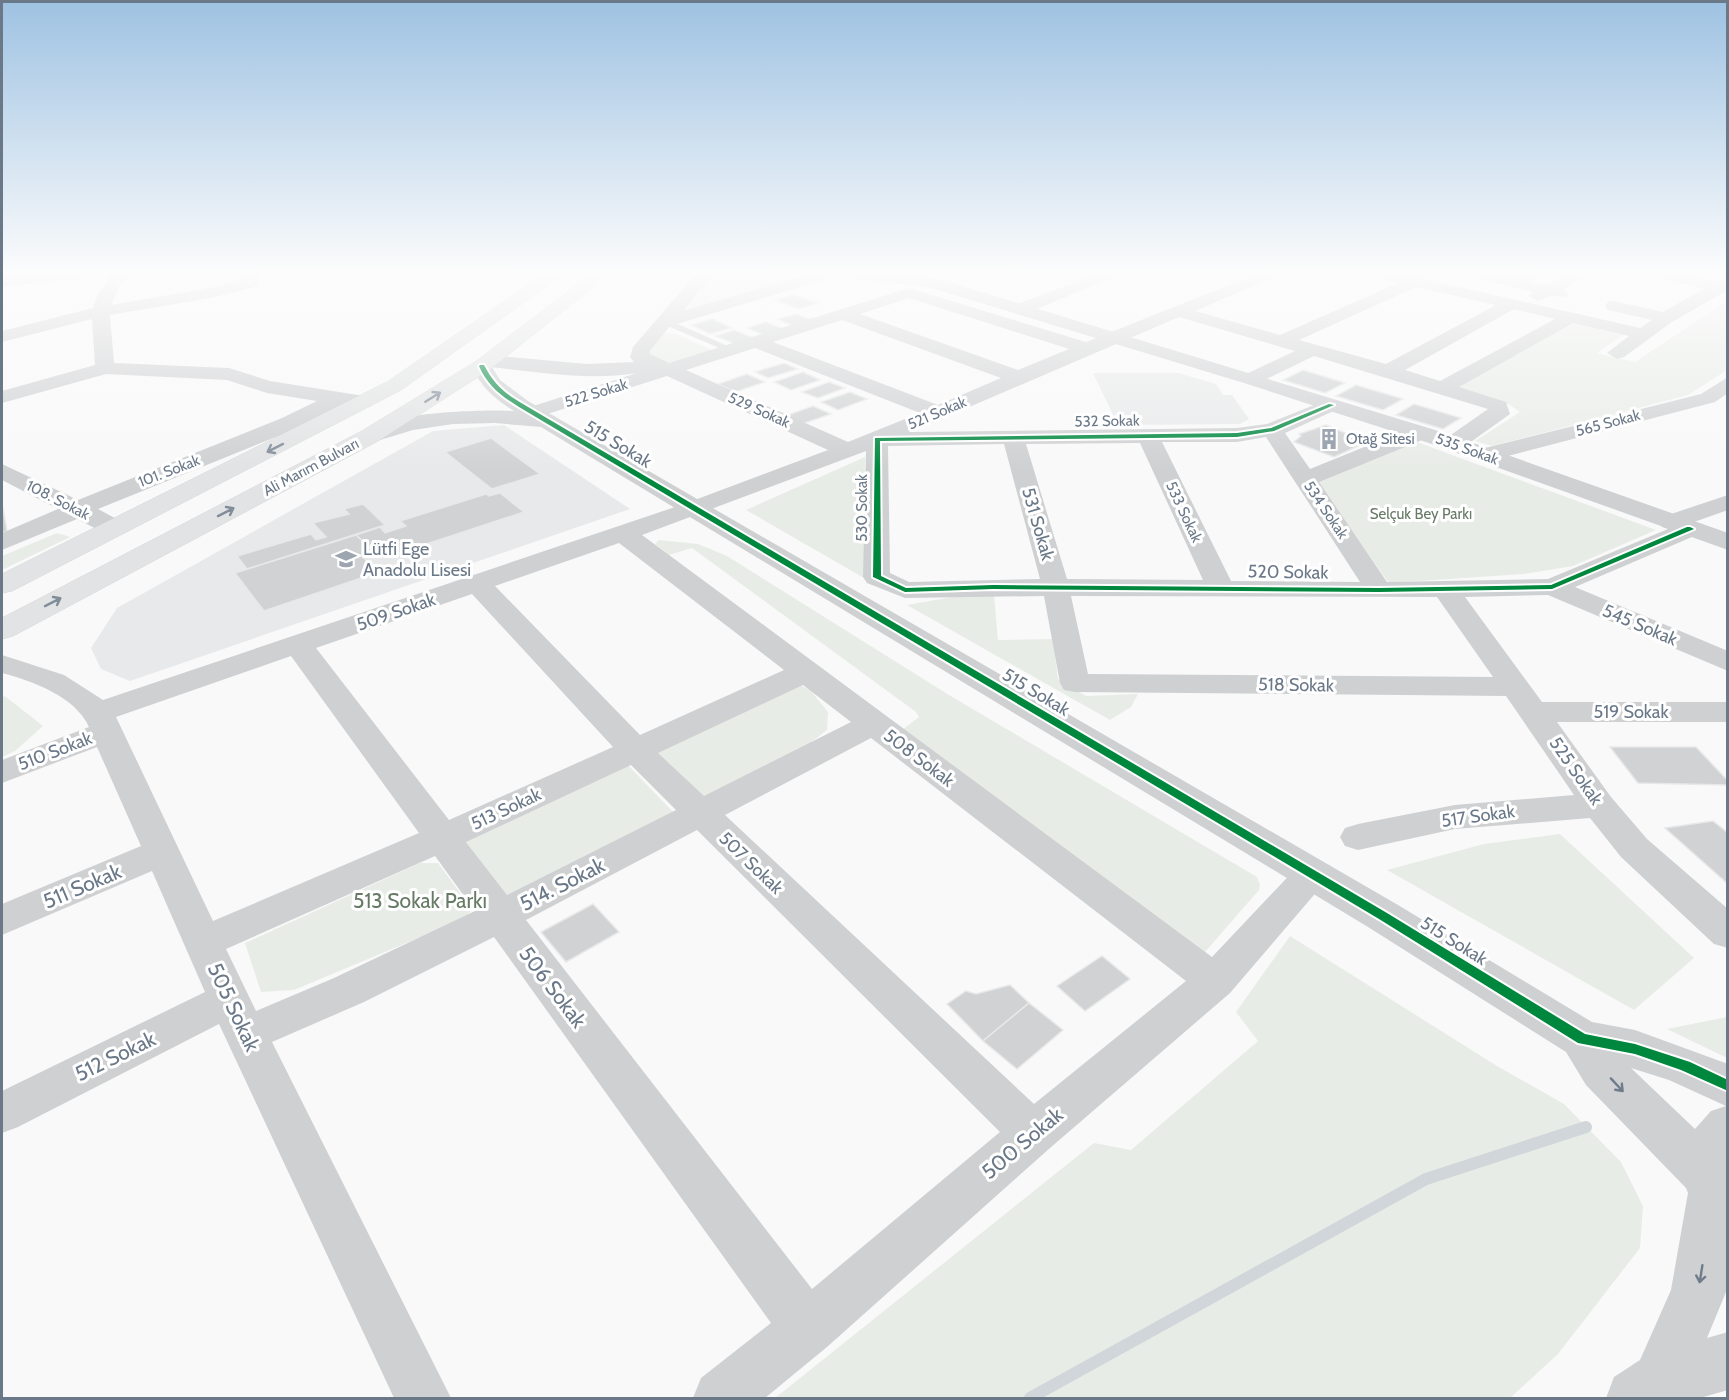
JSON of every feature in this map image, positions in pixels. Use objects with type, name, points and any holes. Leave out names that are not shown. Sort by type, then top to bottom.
[{"type":"main road","name":"Ali Marım Bulvarı","points":[[2,585],[394,386],[461,339]]},
{"type":"main road","name":"Ali Marım Bulvarı","points":[[2,630],[370,436],[485,363],[516,339]]},
{"type":"street","points":[[102,339],[105,368]]},
{"type":"street","points":[[650,339],[640,351],[640,357],[662,367]]},
{"type":"street","name":"522 Sokak","points":[[536,418],[662,367],[734,351],[770,339]]},
{"type":"street","points":[[913,339],[1021,378]]},
{"type":"street","name":"522 Sokak","points":[[1059,339],[1090,349]]},
{"type":"street","name":"521 Sokak","points":[[693,509],[877,439],[1109,339]]},
{"type":"street","name":"535 Sokak","points":[[1117,339],[1251,379],[1453,444],[1728,542]]},
{"type":"street","points":[[1275,339],[1388,370],[1499,406],[1498,414],[1453,444]]},
{"type":"street","points":[[1281,341],[1285,339]]},
{"type":"street","points":[[1388,370],[1447,339]]},
{"type":"street","points":[[1442,388],[1531,339]]},
{"type":"street","points":[[1617,353],[1636,339]]},
{"type":"street","points":[[759,343],[938,412]]},
{"type":"street","points":[[1251,379],[1312,350]]},
{"type":"street","points":[[485,363],[613,369],[662,367]]},
{"type":"street","name":"515 Sokak","points":[[485,363],[486,378],[495,388],[536,418],[1312,875],[1582,1039]]},
{"type":"street","name":"529 Sokak","points":[[662,367],[847,450]]},
{"type":"street","points":[[2,397],[105,368],[229,374],[267,387],[364,402]]},
{"type":"street","name":"565 Sokak","points":[[1485,456],[1718,401],[1728,383]]},
{"type":"street","name":"101. Sokak","points":[[2,542],[290,423],[336,399]]},
{"type":"street","name":"532 Sokak","points":[[877,439],[1237,435],[1272,429],[1331,405]]},
{"type":"street","name":"515 Sokak","points":[[370,436],[401,426],[442,418],[496,414],[536,418]]},
{"type":"street","name":"534 Sokak","points":[[1272,429],[1379,590]]},
{"type":"street","points":[[1305,478],[1419,433]]},
{"type":"street","name":"533 Sokak","points":[[1148,436],[1220,587]]},
{"type":"street","name":"531 Sokak","points":[[1013,437],[1056,588],[1075,683]]},
{"type":"street","name":"530 Sokak","points":[[877,439],[877,577]]},
{"type":"street","name":"108. Sokak","points":[[2,471],[75,510],[115,528]]},
{"type":"street","name":"520 Sokak","points":[[877,577],[904,590],[1220,587],[1446,590],[1552,587],[1728,502]]},
{"type":"street","name":"509 Sokak","points":[[103,722],[299,646],[693,509]]},
{"type":"street","name":"508 Sokak","points":[[624,534],[1215,981]]},
{"type":"street","name":"507 Sokak","points":[[478,585],[634,749],[1033,1133]]},
{"type":"street","name":"545 Sokak","points":[[1552,587],[1728,662]]},
{"type":"street","name":"525 Sokak","points":[[1446,590],[1526,699],[1599,805],[1634,848],[1728,933]]},
{"type":"street","name":"506 Sokak","points":[[299,646],[808,1328]]},
{"type":"street","name":"505 Sokak","points":[[2,664],[37,672],[76,691],[103,722],[238,1017],[423,1398]]},
{"type":"street","name":"513 Sokak","points":[[204,942],[442,838],[806,672]]},
{"type":"street","name":"518 Sokak","points":[[1075,683],[1526,699]]},
{"type":"street","name":"519 Sokak","points":[[1526,699],[1728,712]]},
{"type":"street","name":"510 Sokak","points":[[2,772],[103,722]]},
{"type":"street","name":"514. Sokak","points":[[238,1017],[349,990],[501,916],[873,724]]},
{"type":"street","name":"517 Sokak","points":[[1358,837],[1455,817],[1599,805]]},
{"type":"street","name":"511 Sokak","points":[[2,920],[162,852]]},
{"type":"street","name":"500 Sokak","points":[[721,1398],[808,1328],[1033,1133],[1215,981],[1312,875]]},
{"type":"street","name":"512 Sokak","points":[[2,1113],[238,1017]]},
{"type":"street","points":[[1582,1039],[1635,1049],[1685,1066],[1728,1086]]},
{"type":"street","points":[[1582,1039],[1603,1071],[1717,1198]]},
{"type":"street","points":[[1651,1391],[1698,1292],[1717,1198],[1707,1161],[1716,1135],[1728,1127]]},
{"type":"street","points":[[1651,1391],[1728,1361]]},
{"type":"lane","points":[[707,339],[734,351]]},
{"type":"shaded area","points":[[1093,373],[1178,373],[1216,384],[1223,395],[1232,395],[1249,419],[1240,424],[1118,425]]},
{"type":"shaded area","name":"Lütfi Ege Anadolu Lisesi","points":[[504,425],[630,509],[130,681],[101,669],[91,648],[117,608],[433,431]]},
{"type":"green space","points":[[655,339],[688,339],[717,352],[667,367],[644,352]]},
{"type":"green space","points":[[1540,339],[1617,339],[1597,353],[1635,362],[1669,339],[1727,339],[1727,370],[1688,395],[1492,446],[1475,441],[1520,412],[1510,405],[1454,387]]},
{"type":"green space","name":"Selçuk Bey Parkı","points":[[1414,441],[1656,530],[1573,566],[1524,574],[1389,583],[1315,481]]},
{"type":"green space","points":[[865,457],[864,578],[746,510]]},
{"type":"green space","points":[[57,533],[70,537],[2,570],[2,556]]},
{"type":"green space","points":[[659,540],[698,544],[727,556],[949,695],[1257,877],[1259,890],[1205,952],[898,733],[919,717],[916,712],[692,548],[669,555],[655,544]]},
{"type":"green space","points":[[994,595],[998,640],[1053,639],[1058,679],[1086,696],[1138,694],[1131,707],[1110,720],[907,605],[958,596]]},
{"type":"green space","points":[[799,684],[811,691],[828,712],[827,730],[802,749],[703,797],[653,750]]},
{"type":"green space","points":[[2,696],[43,726],[15,751],[2,757]]},
{"type":"green space","name":"513 Sokak Parkı","points":[[625,762],[675,814],[507,896],[462,836]]},
{"type":"green space","points":[[1560,834],[1694,958],[1634,1010],[1387,870],[1484,844]]},
{"type":"green space","name":"513 Sokak Parkı","points":[[420,863],[438,863],[472,909],[466,918],[294,990],[261,992],[245,943]]},
{"type":"green space","points":[[1290,936],[1497,1066],[1564,1104],[1621,1162],[1643,1206],[1640,1248],[1558,1354],[1510,1398],[775,1398],[1094,1143],[1131,1150],[1258,1041],[1236,1012]]},
{"type":"green space","points":[[1727,1017],[1727,1058],[1667,1029]]},
{"type":"building","points":[[724,339],[756,339],[738,345]]},
{"type":"building","points":[[784,363],[798,369],[768,378],[755,372]]},
{"type":"building","points":[[1303,370],[1345,383],[1325,393],[1283,380]]},
{"type":"building","points":[[803,372],[820,380],[791,390],[774,382]]},
{"type":"building","points":[[747,374],[765,382],[735,392],[718,384]]},
{"type":"building","points":[[829,382],[845,388],[818,398],[802,392]]},
{"type":"building","points":[[1356,385],[1403,399],[1383,410],[1336,396]]},
{"type":"building","points":[[850,392],[867,399],[838,410],[821,402]]},
{"type":"building","points":[[1414,404],[1461,418],[1443,429],[1396,415]]},
{"type":"building","points":[[813,406],[831,414],[802,424],[785,416]]},
{"type":"building","name":"Otağ Sitesi","points":[[1326,425],[1367,442],[1334,457],[1294,442],[1301,436],[1299,434]]},
{"type":"building","points":[[491,438],[540,474],[492,489],[445,452]]},
{"type":"building","points":[[500,493],[524,512],[381,559],[356,535],[380,527],[385,533],[406,526],[400,521],[486,494],[489,496]]},
{"type":"building","points":[[2,503],[7,531],[2,533]]},
{"type":"building","points":[[363,504],[385,525],[247,569],[237,556],[311,534],[316,540],[326,537],[313,523],[349,514],[344,509]]},
{"type":"building","points":[[356,535],[375,553],[363,557],[379,572],[264,611],[235,573]]},
{"type":"building","points":[[1610,747],[1696,747],[1728,781],[1728,785],[1638,783]]},
{"type":"building","points":[[1713,821],[1728,833],[1728,884],[1665,828]]},
{"type":"building","points":[[593,904],[619,932],[566,962],[541,932]]},
{"type":"building","points":[[1102,956],[1130,979],[1085,1011],[1057,986]]},
{"type":"building","points":[[1010,985],[1029,1003],[983,1041],[947,1004],[966,991],[976,994]]},
{"type":"building","points":[[1029,1003],[1063,1030],[1017,1069],[983,1041]]},
{"type":"waterway","points":[[1030,1398],[1426,1179],[1586,1127]]},
{"type":"cycle path","points":[[482,366],[493,385],[521,406],[1383,916],[1582,1039],[1635,1049],[1685,1066],[1728,1086]]},
{"type":"cycle path","points":[[1331,405],[1272,430],[1237,435],[877,439],[877,577],[905,590],[993,587],[1379,590],[1552,587],[1690,529]]},
{"type":"place","name":"Otağ Sitesi","points":[[1329,439]]},
{"type":"place","name":"Lütfi Ege Anadolu Lisesi","points":[[346,559]]}]
